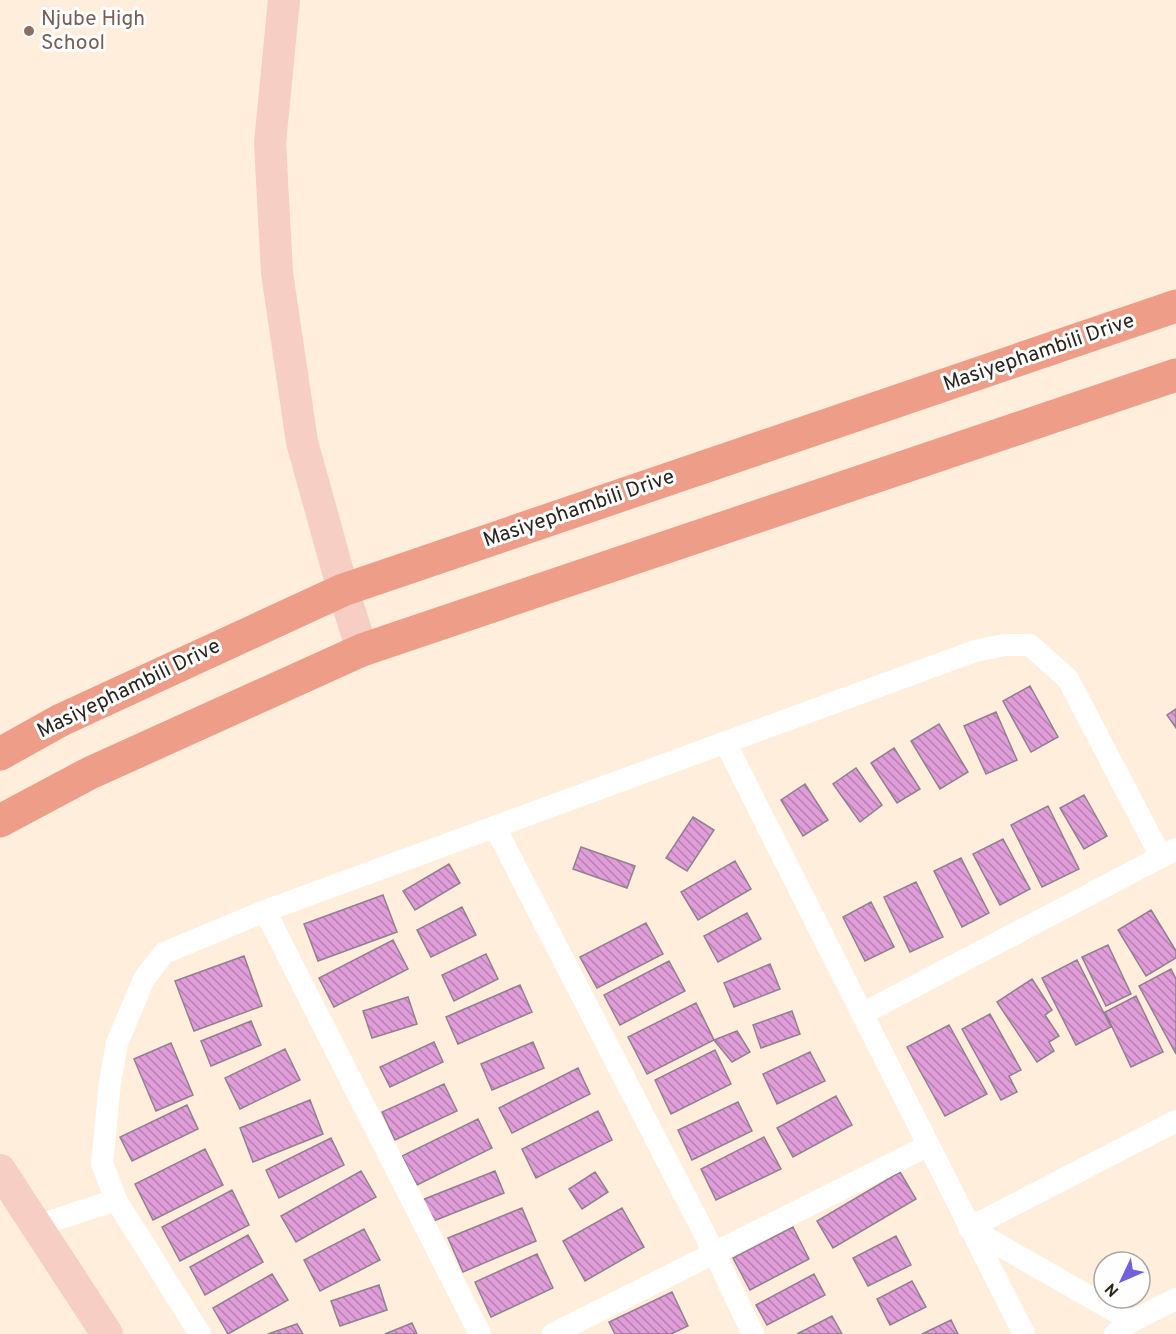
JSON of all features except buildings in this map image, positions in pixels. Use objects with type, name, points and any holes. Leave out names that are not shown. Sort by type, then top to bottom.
[{"type":"main road","name":"Masiyephambili Drive","points":[[0,754],[82,710],[343,590],[1176,306]]},
{"type":"main road","points":[[0,821],[90,773],[362,650],[1176,375]]},
{"type":"street","points":[[284,0],[270,143],[276,273],[302,442],[362,650]]},
{"type":"street","points":[[200,1334],[116,1200],[102,1163],[110,1082],[117,1043],[144,979],[164,953],[265,911],[975,651],[1004,645],[1030,645],[1068,679],[1168,853],[862,1014]]},
{"type":"street","points":[[726,744],[927,1146],[1024,1334]]},
{"type":"street","points":[[495,827],[715,1254],[753,1334]]},
{"type":"street","points":[[265,911],[480,1334]]},
{"type":"street","points":[[969,1228],[1176,1121]]},
{"type":"street","points":[[553,1334],[927,1146]]},
{"type":"street","points":[[0,1170],[107,1334]]},
{"type":"street","points":[[36,1226],[116,1200]]},
{"type":"street","points":[[969,1228],[1123,1327],[1176,1299]]},
{"type":"place","name":"Njube High School","points":[[29,31]]}]
